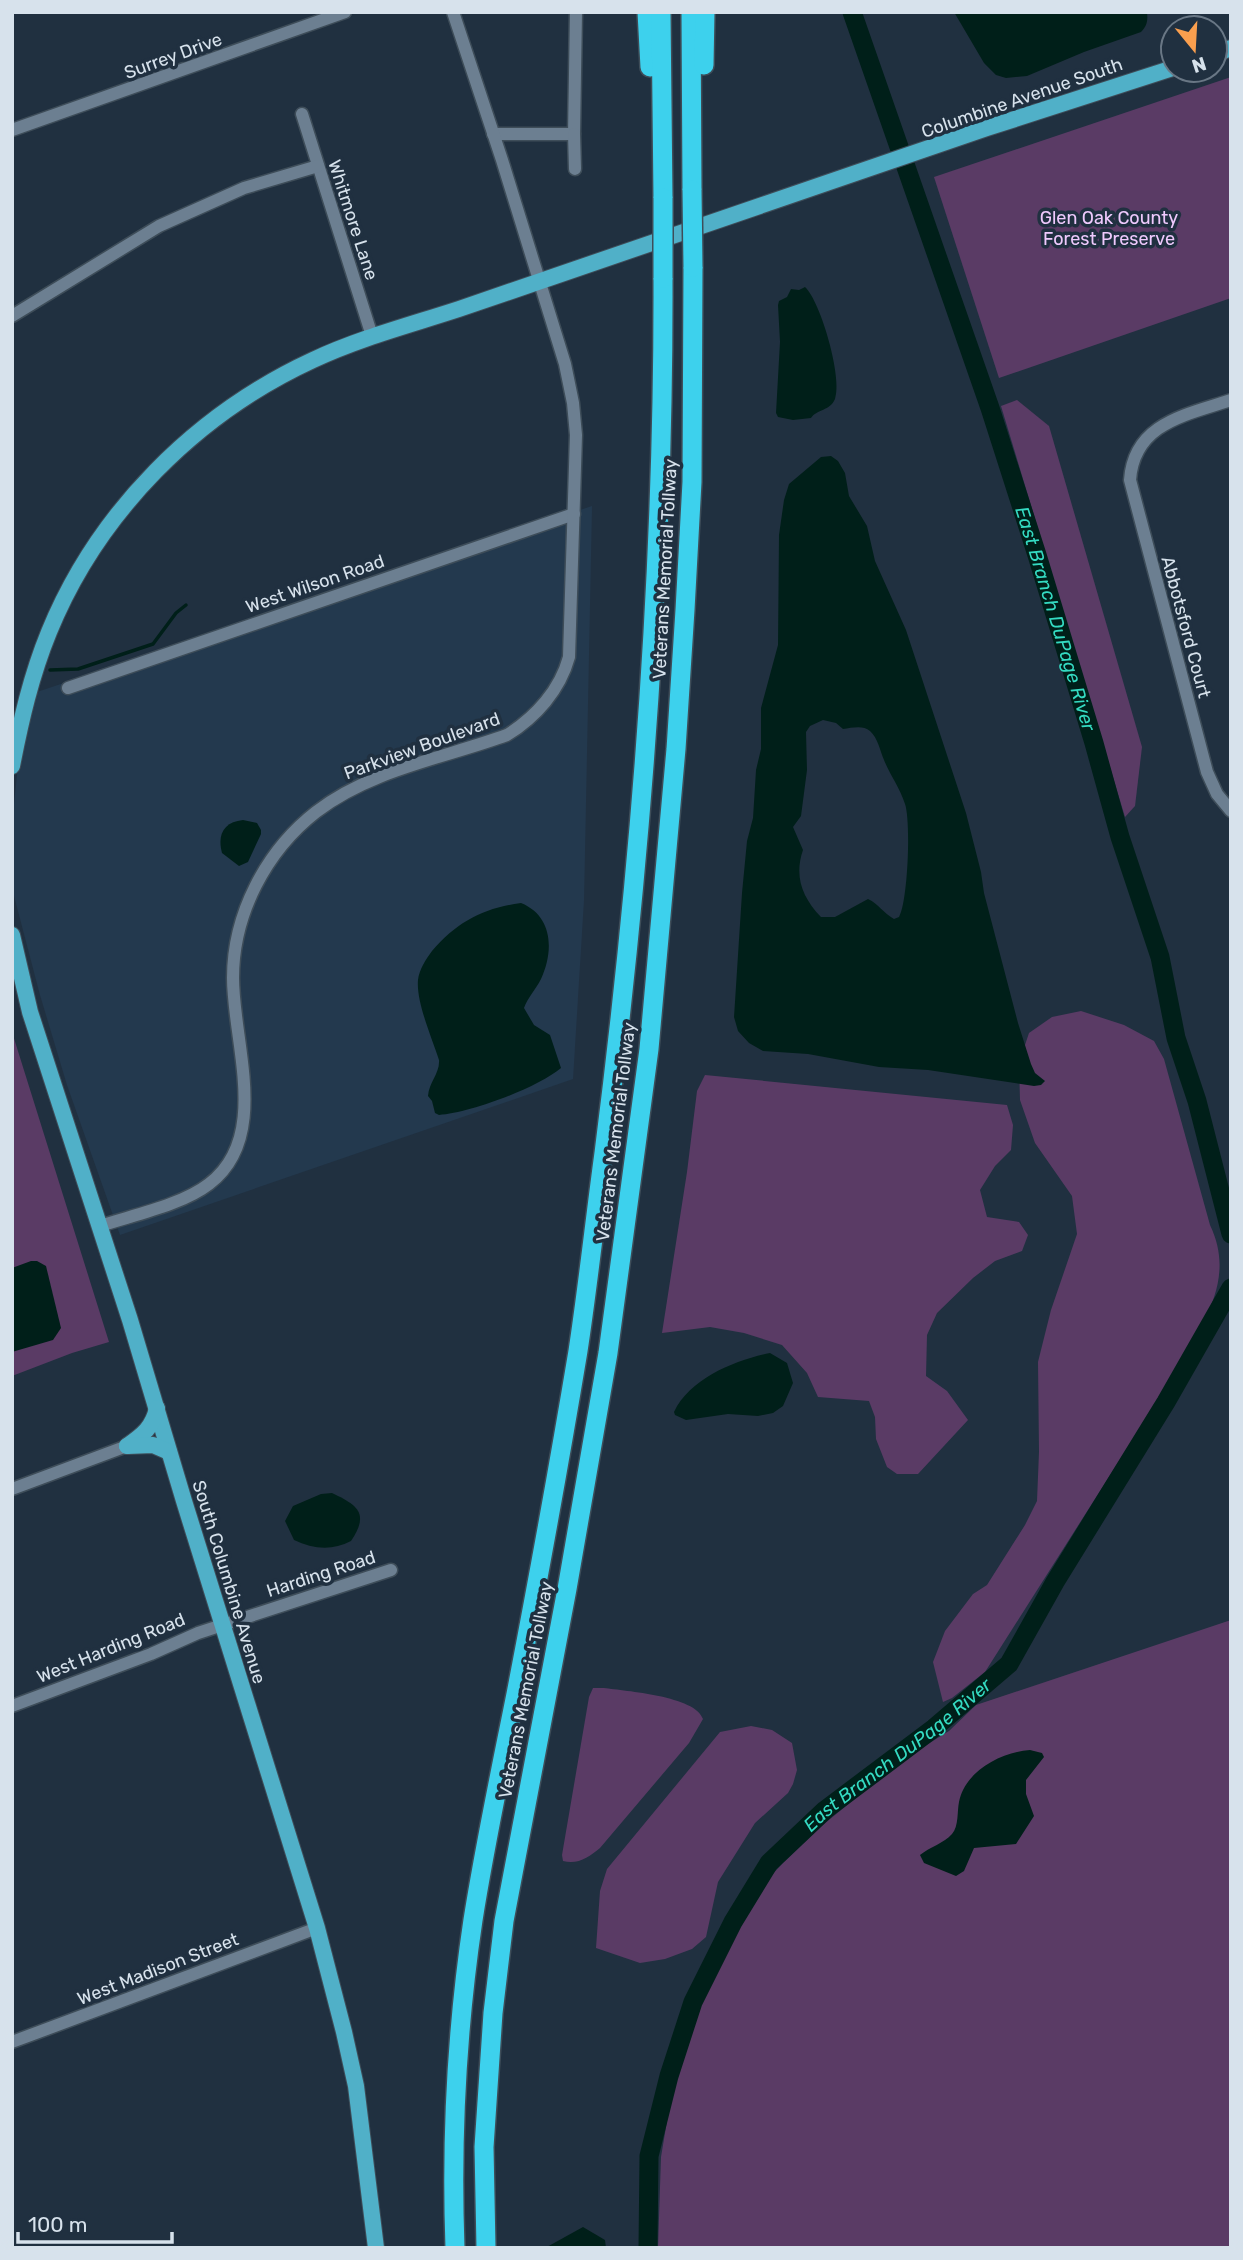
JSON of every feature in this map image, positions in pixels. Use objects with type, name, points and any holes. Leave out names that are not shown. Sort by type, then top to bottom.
[{"type":"highway","points":[[647,12],[654,161],[663,192]]},
{"type":"highway","name":"Veterans Memorial Tollway","points":[[455,2248],[454,2149],[463,2010],[473,1919],[537,1583],[578,1348],[629,945],[646,748],[663,400],[661,12]]},
{"type":"highway","name":"Veterans Memorial Tollway","points":[[486,2248],[484,2147],[493,2013],[504,1921],[567,1589],[608,1353],[650,1036],[676,749],[692,482],[691,12]]},
{"type":"highway","points":[[692,145],[699,122],[705,12]]},
{"type":"main road","name":"Columbine Avenue South","points":[[372,336],[1159,73]]},
{"type":"main road","points":[[12,766],[19,704],[49,632],[76,578],[115,518],[159,467],[214,419],[261,388],[314,359],[372,336]]},
{"type":"main road","name":"South Columbine Avenue","points":[[12,935],[30,1012],[100,1226],[317,1928],[356,2086],[376,2248]]},
{"type":"main road","points":[[127,1446],[148,1430],[157,1408]]},
{"type":"main road","points":[[127,1446],[153,1445],[170,1451]]},
{"type":"street","name":"Surrey Drive","points":[[12,130],[312,18],[345,12]]},
{"type":"street","points":[[453,12],[539,282]]},
{"type":"street","points":[[575,169],[576,12]]},
{"type":"street","name":"Whitmore Lane","points":[[302,114],[372,336]]},
{"type":"street","points":[[493,134],[574,134]]},
{"type":"street","points":[[12,316],[159,226],[244,188],[318,166]]},
{"type":"street","name":"Parkview Boulevard","points":[[100,1226],[194,1193],[223,1171],[234,1155],[241,1139],[245,1104],[233,1002],[234,959],[242,920],[254,888],[283,845],[316,812],[354,788],[507,735],[541,707],[566,669],[571,644],[576,435],[565,364],[539,282]]},
{"type":"street","name":"Abbotsford Court","points":[[1231,400],[1157,428],[1138,448],[1131,466],[1130,480],[1207,772],[1217,794],[1231,811]]},
{"type":"street","name":"West Wilson Road","points":[[68,688],[574,514]]},
{"type":"street","points":[[12,1489],[127,1446]]},
{"type":"street","name":"Harding Road","points":[[223,1624],[391,1570]]},
{"type":"street","name":"West Harding Road","points":[[12,1706],[223,1624]]},
{"type":"street","name":"West Madison Street","points":[[12,2042],[317,1928]]},
{"type":"shaded area","points":[[954,12],[1147,12],[1147,18],[1141,32],[1027,76],[1006,78],[996,75],[984,63]]},
{"type":"shaded area","points":[[805,287],[824,324],[837,389],[830,406],[811,418],[793,420],[778,417],[776,413],[780,342],[778,305],[791,289],[799,290]]},
{"type":"shaded area","points":[[831,456],[838,461],[845,473],[849,496],[867,526],[875,561],[906,630],[966,813],[1018,1023],[1035,1073],[1045,1081],[1041,1085],[928,1070],[879,1067],[808,1054],[763,1051],[749,1043],[738,1031],[734,1017],[742,893],[747,841],[753,818],[756,770],[761,749],[761,708],[778,645],[779,535],[784,500],[789,484],[821,457]],"holes":[[[823,720],[836,723],[843,729],[864,728],[873,734],[905,804],[908,827],[905,895],[899,917],[894,919],[868,899],[835,917],[821,917],[801,886],[799,869],[803,850],[793,827],[801,816],[807,770],[806,732],[810,726]]]},
{"type":"shaded area","points":[[592,506],[584,900],[573,1079],[120,1235],[67,1085],[12,888],[12,823],[18,766],[34,693]]},
{"type":"shaded area","points":[[243,820],[257,823],[261,834],[248,862],[239,866],[222,853],[220,840],[227,826]]},
{"type":"shaded area","points":[[521,903],[532,909],[545,925],[549,946],[541,979],[524,1008],[534,1025],[550,1035],[561,1068],[536,1084],[503,1098],[468,1110],[439,1115],[435,1113],[428,1096],[439,1060],[419,999],[420,972],[432,951],[461,924],[483,913]]},
{"type":"shaded area","points":[[31,1261],[46,1266],[61,1328],[53,1340],[12,1352],[12,1268]]},
{"type":"shaded area","points":[[770,1353],[787,1363],[793,1383],[783,1406],[773,1413],[758,1416],[728,1414],[686,1420],[675,1415],[681,1400],[702,1380],[743,1360]]},
{"type":"shaded area","points":[[332,1493],[358,1511],[360,1523],[351,1541],[322,1548],[294,1540],[285,1521],[293,1506],[321,1494]]},
{"type":"shaded area","points":[[1030,1750],[1042,1753],[1044,1757],[1026,1780],[1026,1794],[1034,1816],[1016,1844],[974,1848],[964,1871],[956,1876],[924,1863],[920,1855],[945,1840],[954,1831],[963,1791],[976,1772],[996,1759]]},
{"type":"shaded area","points":[[583,2227],[605,2240],[606,2248],[545,2248]]},
{"type":"green space","name":"Glen Oak County Forest Preserve","points":[[1231,77],[1231,298],[999,378],[934,177],[1210,84],[1229,84]]},
{"type":"green space","points":[[1017,400],[1049,426],[1142,747],[1135,806],[1125,817],[1001,406]]},
{"type":"green space","points":[[1081,1011],[1124,1025],[1154,1041],[1164,1059],[1217,1245],[1220,1265],[1218,1284],[1205,1320],[1175,1373],[985,1672],[943,1702],[933,1662],[945,1631],[973,1594],[987,1585],[1037,1501],[1038,1362],[1051,1310],[1077,1234],[1072,1196],[1035,1143],[1020,1100],[1019,1063],[1029,1033],[1052,1017]]},
{"type":"green space","points":[[12,1032],[109,1342],[12,1376]]},
{"type":"green space","points":[[705,1075],[1007,1105],[1013,1125],[1011,1150],[995,1166],[980,1190],[987,1217],[1019,1222],[1028,1235],[1022,1251],[995,1261],[937,1313],[927,1335],[926,1376],[947,1391],[968,1420],[918,1474],[897,1474],[887,1467],[876,1439],[875,1417],[869,1401],[818,1397],[807,1373],[782,1345],[744,1333],[710,1327],[662,1333],[697,1091]]},
{"type":"green space","points":[[1231,1620],[1231,2248],[658,2248],[661,2157],[669,2109],[687,2039],[709,1985],[752,1902],[766,1881],[824,1824],[902,1760],[949,1731],[976,1705]]},
{"type":"green space","points":[[593,1688],[643,1693],[674,1700],[698,1711],[703,1719],[689,1743],[600,1848],[583,1859],[568,1862],[563,1861],[562,1855],[589,1697]]},
{"type":"green space","points":[[751,1726],[772,1730],[792,1743],[797,1770],[788,1793],[755,1823],[718,1882],[706,1937],[692,1949],[665,1959],[640,1963],[596,1948],[600,1891],[607,1869],[720,1732]]},
{"type":"waterway","name":"East Branch DuPage River","points":[[852,12],[990,408],[1037,555],[1120,837],[1160,957],[1176,1038],[1197,1101],[1231,1234]]},
{"type":"waterway","points":[[50,670],[78,669],[153,644],[176,613],[186,605]]},
{"type":"waterway","name":"East Branch DuPage River","points":[[648,2248],[649,2156],[669,2076],[693,2002],[733,1922],[769,1863],[825,1810],[934,1728],[1009,1664],[1231,1288]]}]
